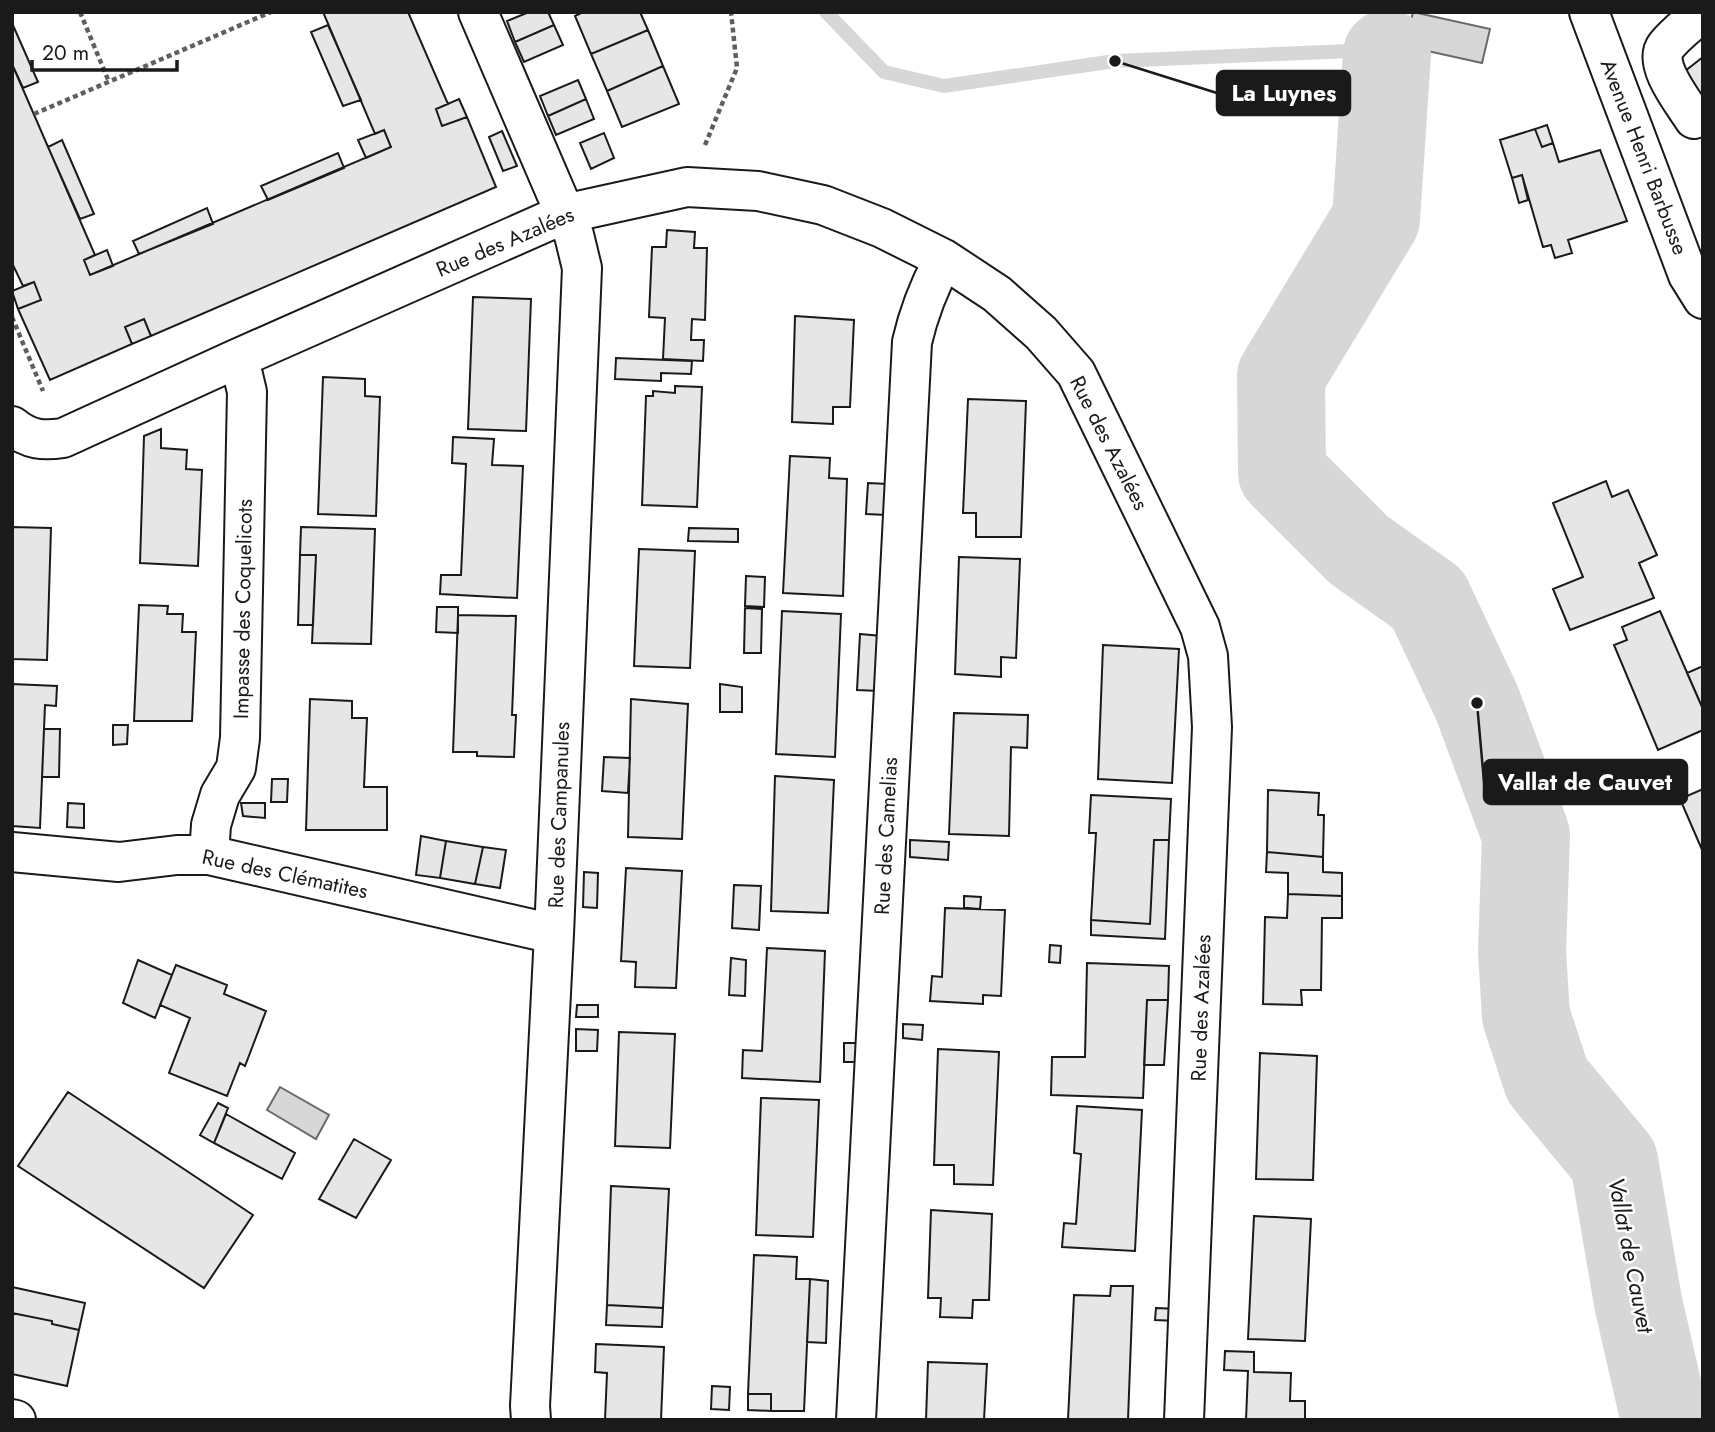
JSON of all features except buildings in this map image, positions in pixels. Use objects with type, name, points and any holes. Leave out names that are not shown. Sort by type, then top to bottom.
[{"type":"street","name":"Rue des Campanules","points":[[478,12],[574,234],[582,268],[531,1420]]},
{"type":"street","name":"Avenue Henri Barbusse","points":[[1589,12],[1688,275],[1703,299]]},
{"type":"street","points":[[1694,119],[1668,78],[1661,61],[1664,48],[1702,12]]},
{"type":"street","name":"Rue des Azalées","points":[[16,438],[42,441],[64,438],[564,214],[687,187],[758,191],[823,205],[882,228],[944,260],[997,294],[1041,333],[1076,373],[1200,627],[1208,656],[1212,727],[1184,1420]]},
{"type":"street","name":"Rue des Camelias","points":[[856,1420],[912,342],[919,312],[944,260]]},
{"type":"street","name":"Impasse des Coquelicots","points":[[209,855],[211,825],[220,795],[236,768],[240,738],[247,392],[243,375],[234,360]]},
{"type":"street","name":"Rue des Clématites","points":[[12,852],[118,862],[177,855],[209,855],[554,934]]},
{"type":"path","points":[[80,12],[109,82]]},
{"type":"path","points":[[34,114],[271,12]]},
{"type":"path","points":[[687,187],[737,68],[731,12]]},
{"type":"path","points":[[12,317],[64,438]]},
{"type":"shaded area","points":[[1413,12],[1490,29],[1482,63],[1405,46]]},
{"type":"shaded area","points":[[280,1087],[329,1115],[316,1139],[267,1110]]},
{"type":"waterway","points":[[826,12],[884,72],[944,86],[1115,61],[1349,51],[1387,54],[1384,12]]},
{"type":"waterway","name":"Vallat de Cauvet","points":[[1387,54],[1376,219],[1281,376],[1282,473],[1359,550],[1428,599],[1477,703],[1526,835],[1522,952],[1526,1016],[1547,1080],[1614,1161],[1638,1302],[1665,1420]]},
{"type":"place","name":"La Luynes","points":[[1115,61]]},
{"type":"place","name":"Vallat de Cauvet","points":[[1477,703]]}]
